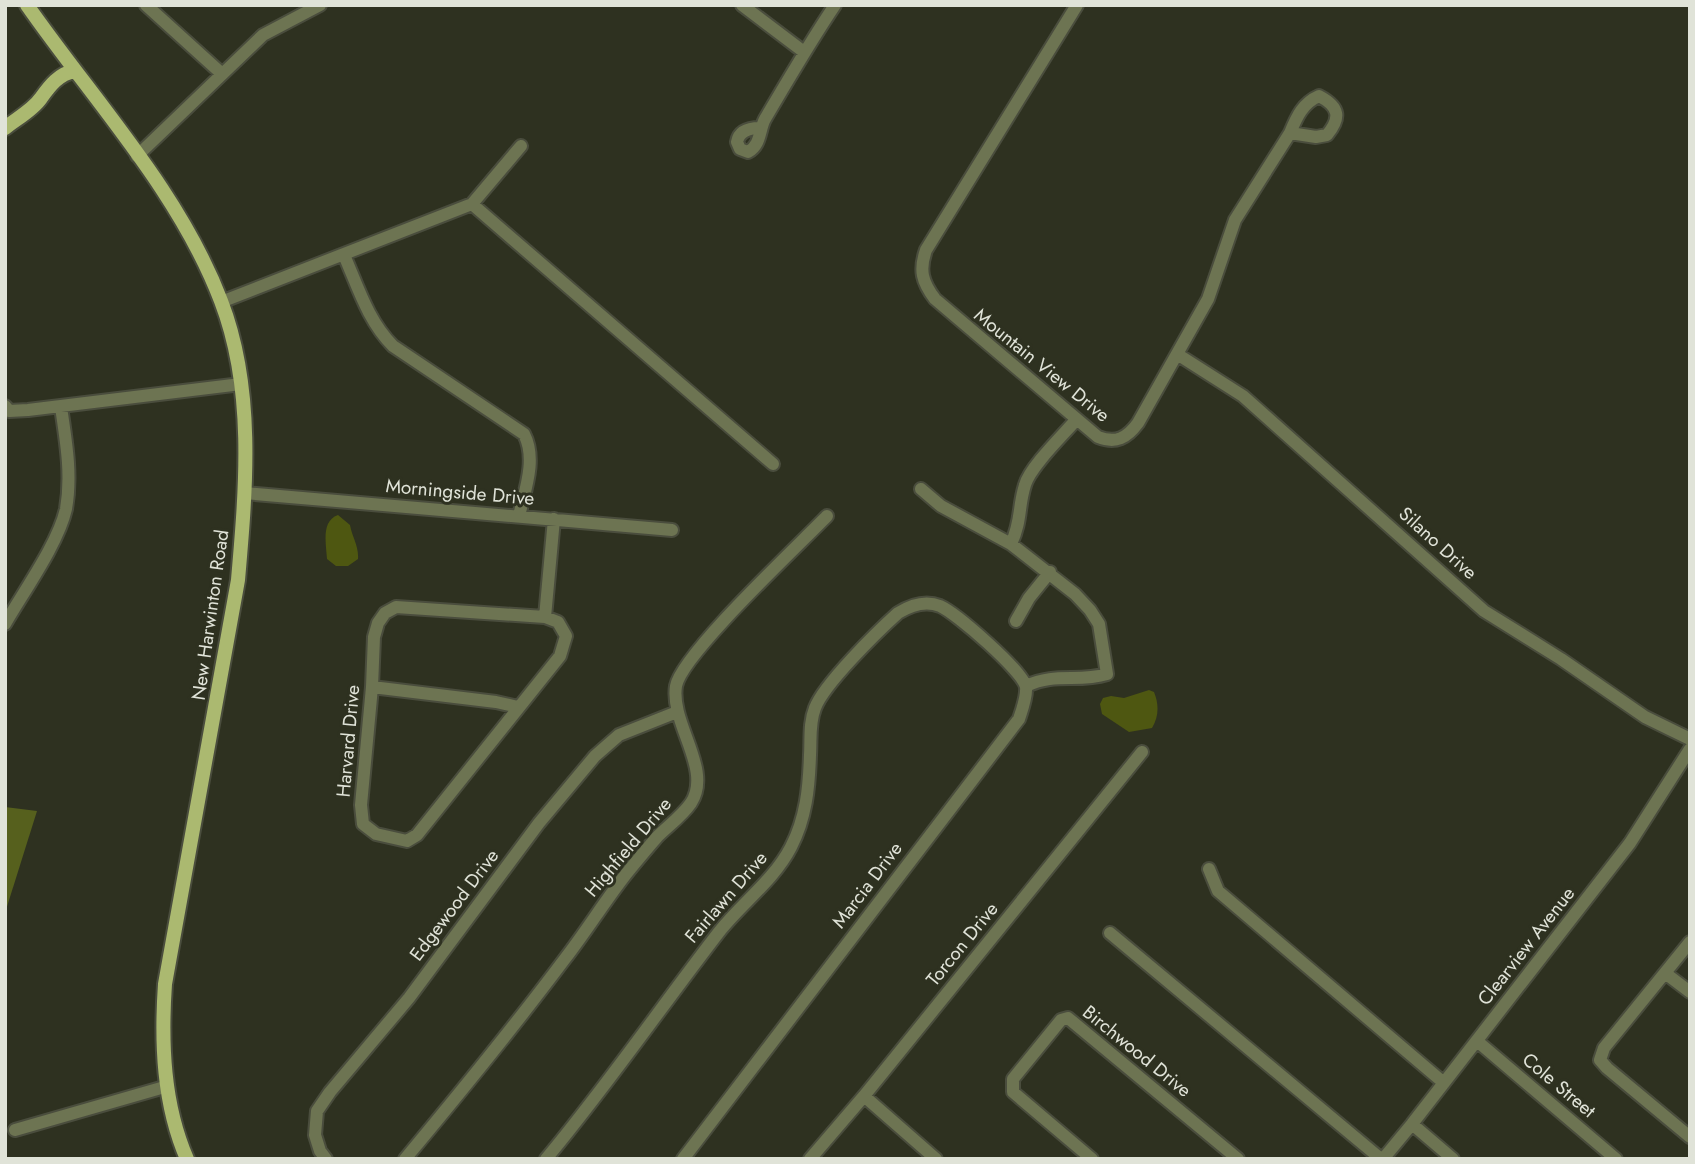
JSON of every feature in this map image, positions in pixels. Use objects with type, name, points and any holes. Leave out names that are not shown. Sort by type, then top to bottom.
[{"type":"main road","name":"New Harwinton Road","points":[[27,5],[167,196],[191,236],[221,302],[241,384],[246,451],[236,593],[165,984],[162,1032],[168,1086],[174,1120],[187,1159]]},
{"type":"main road","points":[[5,128],[41,98],[55,81],[67,72],[75,71]]},
{"type":"street","points":[[146,5],[221,73]]},
{"type":"street","points":[[137,156],[262,34],[320,5]]},
{"type":"street","points":[[742,5],[804,52]]},
{"type":"street","points":[[760,128],[835,5]]},
{"type":"street","name":"Mountain View Drive","points":[[1077,5],[926,250],[921,265],[922,276],[935,299],[1098,437],[1116,441],[1124,438],[1138,424],[1208,299],[1235,220],[1290,132]]},
{"type":"street","points":[[221,302],[472,204],[521,146]]},
{"type":"street","points":[[472,204],[773,464]]},
{"type":"street","points":[[344,255],[371,319],[382,335],[393,346],[524,435],[530,445],[530,467],[519,516]]},
{"type":"street","name":"Silano Drive","points":[[1177,354],[1243,397],[1485,611],[1645,717],[1690,739]]},
{"type":"street","points":[[6,412],[241,384]]},
{"type":"street","points":[[5,624],[48,550],[65,511],[69,467],[61,407]]},
{"type":"street","points":[[1011,544],[1020,526],[1024,485],[1029,473],[1076,419]]},
{"type":"street","points":[[921,489],[952,513],[1011,544],[1050,572],[1083,602],[1098,624],[1107,674],[1094,678],[1055,677],[1026,686]]},
{"type":"street","name":"Morningside Drive","points":[[244,493],[672,530]]},
{"type":"street","name":"Highfield Drive","points":[[405,1159],[486,1062],[622,879],[691,802],[696,793],[697,774],[677,712],[678,680],[688,662],[827,516]]},
{"type":"street","points":[[545,617],[554,519]]},
{"type":"street","points":[[1016,621],[1029,598],[1050,572]]},
{"type":"street","name":"Fairlawn Drive","points":[[546,1159],[585,1112],[722,928],[782,862],[800,827],[808,800],[811,726],[815,707],[828,686],[893,617],[911,606],[940,606],[1002,656],[1017,671],[1026,686]]},
{"type":"street","name":"Harvard Drive","points":[[396,607],[545,617],[558,622],[566,636],[560,656],[417,835],[407,841],[376,834],[363,824],[360,805],[372,687],[374,638],[378,623],[385,613],[396,607]]},
{"type":"street","name":"Marcia Drive","points":[[683,1159],[1019,719],[1026,686]]},
{"type":"street","points":[[372,687],[518,707]]},
{"type":"street","name":"Edgewood Drive","points":[[326,1159],[320,1151],[315,1135],[317,1111],[330,1091],[409,998],[539,823],[595,756],[620,735],[677,712]]},
{"type":"street","name":"Clearview Avenue","points":[[1382,1159],[1630,843],[1690,749]]},
{"type":"street","name":"Torcon Drive","points":[[810,1159],[1142,752]]},
{"type":"street","points":[[1209,869],[1218,891],[1444,1083]]},
{"type":"street","points":[[1110,933],[1382,1159]]},
{"type":"street","points":[[1690,942],[1604,1048],[1600,1060],[1690,1138]]},
{"type":"street","points":[[1665,973],[1690,992]]},
{"type":"street","name":"Birchwood Drive","points":[[1091,1159],[1013,1093],[1013,1079],[1061,1020],[1068,1018],[1238,1159]]},
{"type":"street","name":"Cole Street","points":[[1477,1041],[1616,1159]]},
{"type":"street","points":[[15,1130],[168,1086]]},
{"type":"street","points":[[864,1096],[936,1159]]},
{"type":"street","points":[[1412,1124],[1453,1159]]},
{"type":"shaded area","points":[[338,515],[350,525],[357,550],[358,559],[348,566],[336,566],[327,559],[327,527]]},
{"type":"shaded area","points":[[1149,690],[1154,692],[1157,706],[1152,728],[1129,732],[1102,714],[1100,704],[1103,698],[1124,698]]},
{"type":"shaded area","points":[[5,807],[37,811],[5,913]]}]
